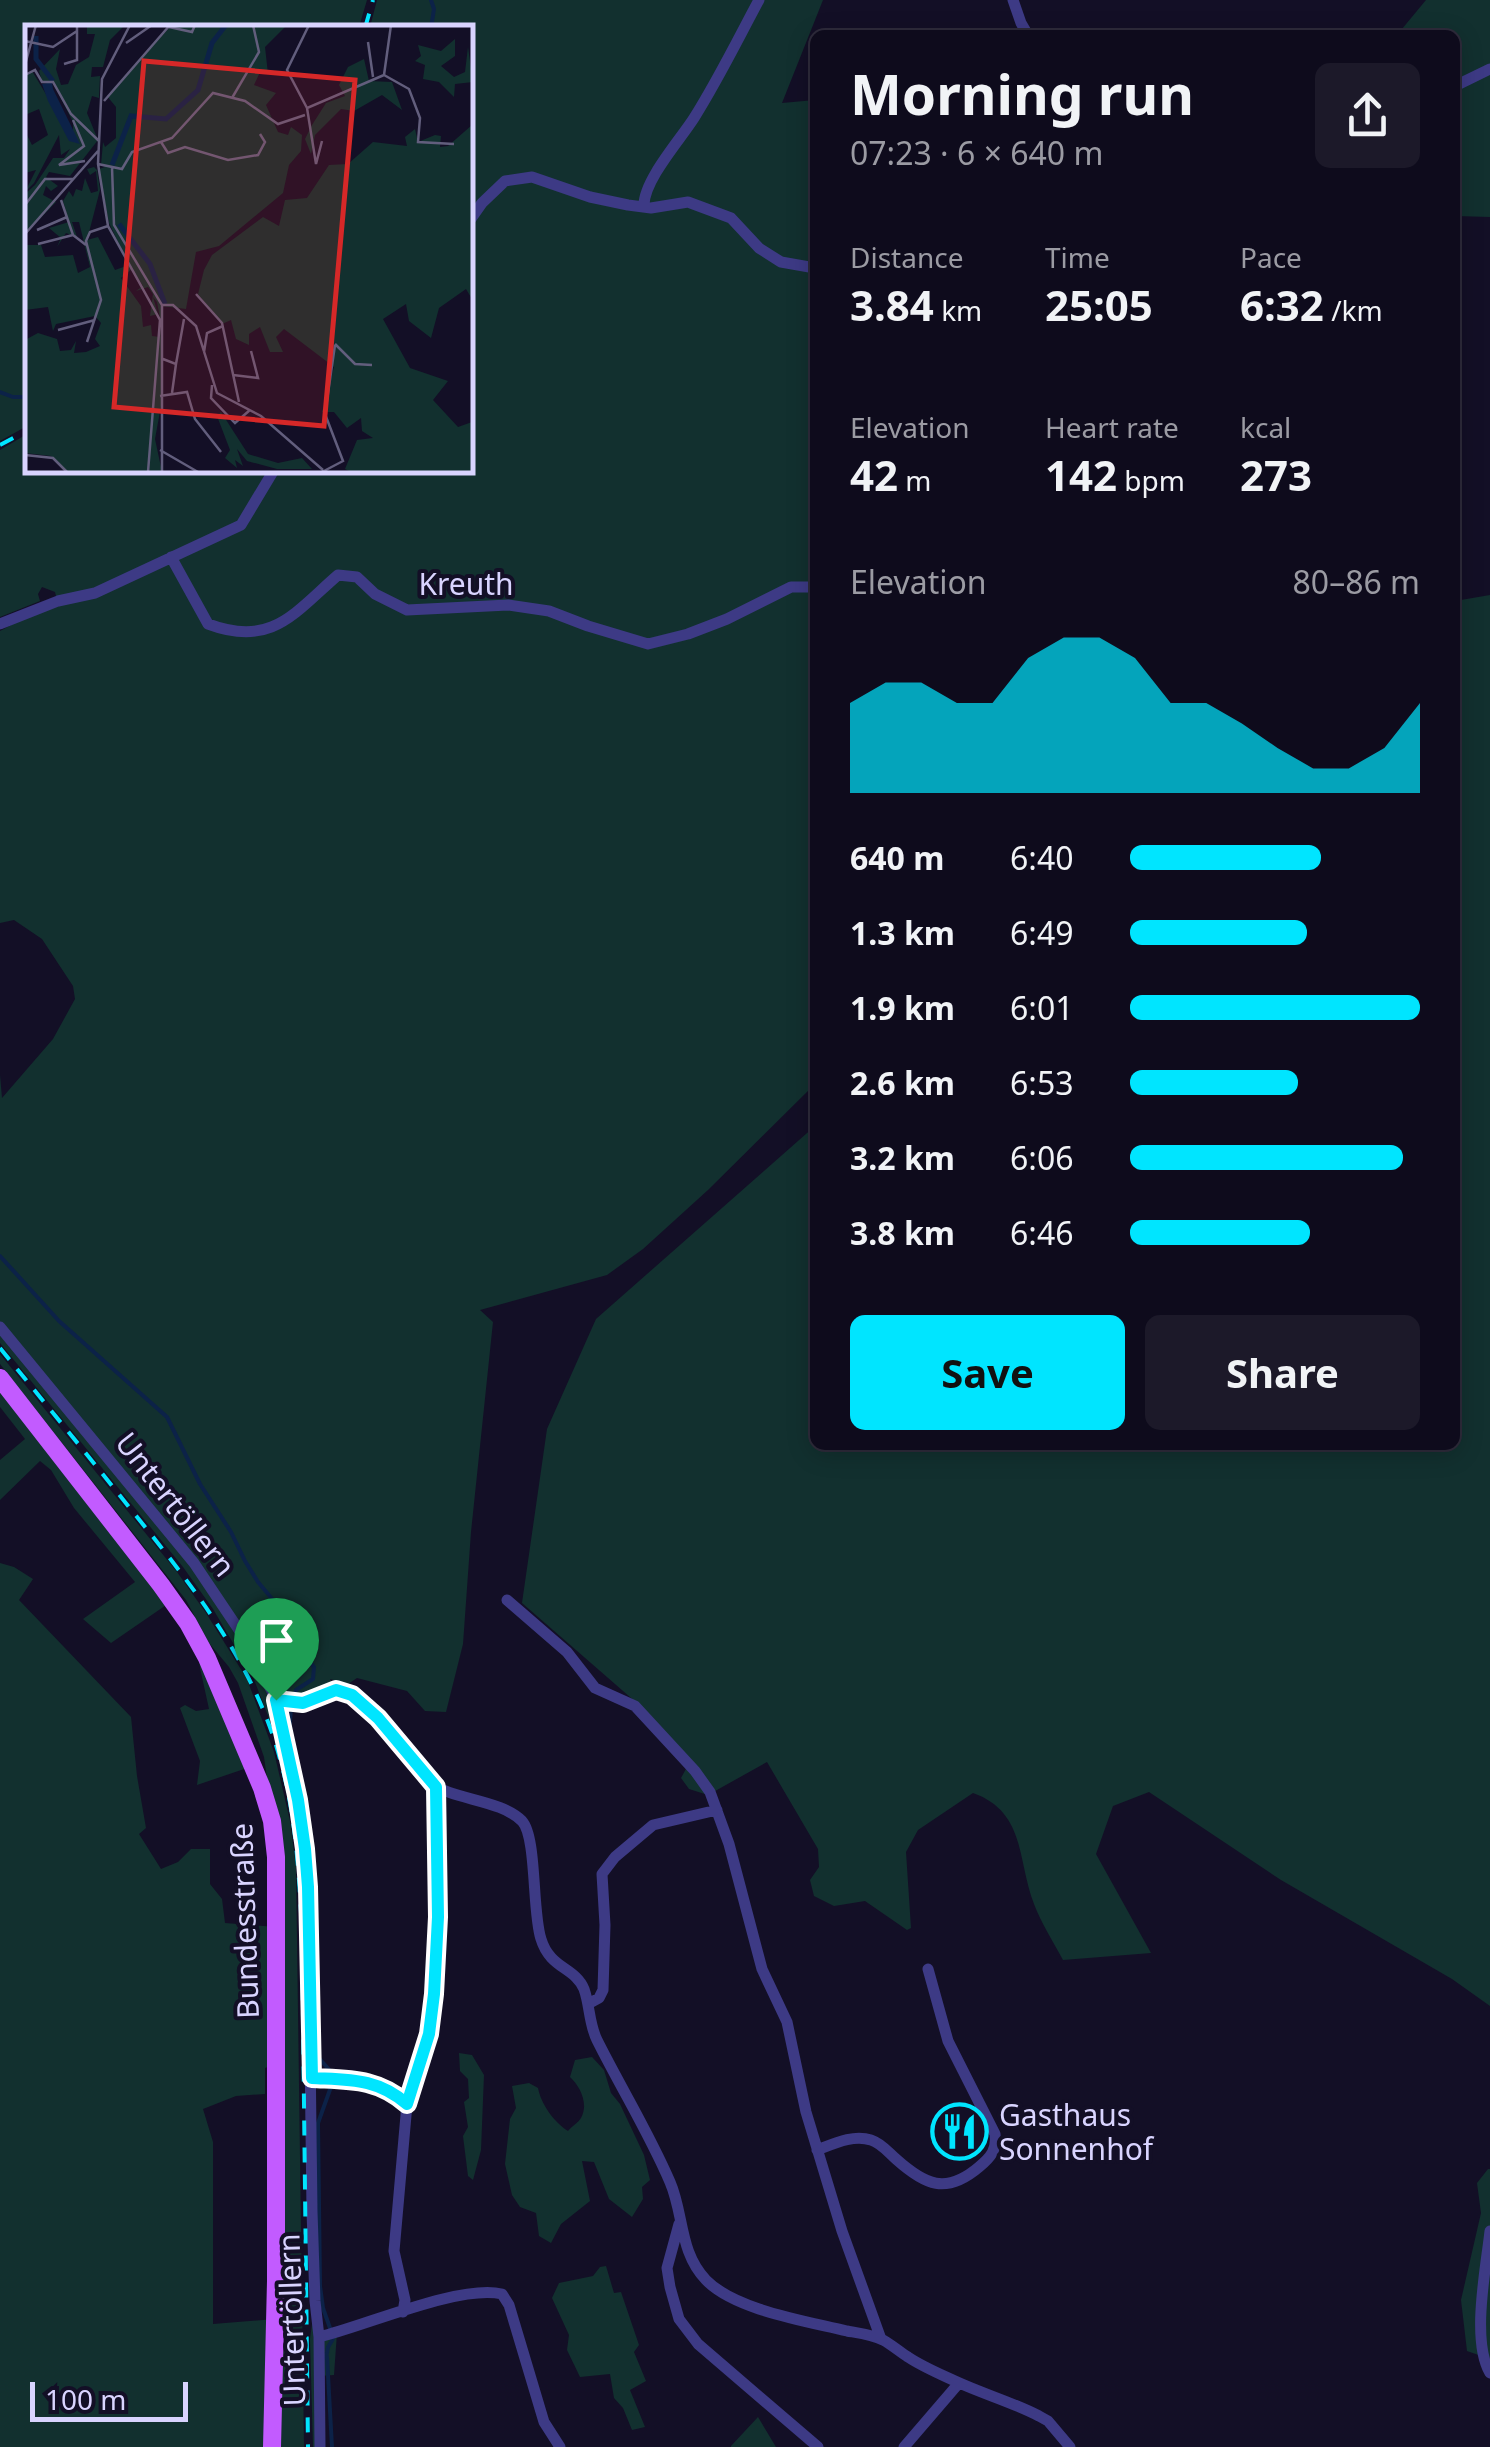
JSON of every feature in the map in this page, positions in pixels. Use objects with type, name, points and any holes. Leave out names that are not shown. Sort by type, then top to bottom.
[{"type":"main road","name":"Bundesstraße","points":[[0,1378],[188,1623],[207,1658],[269,1809],[276,1857],[272,2447]]},
{"type":"street","points":[[644,205],[656,175],[696,116],[759,0]]},
{"type":"street","points":[[1014,0],[1025,30]]},
{"type":"street","points":[[1460,84],[1490,69]]},
{"type":"street","points":[[472,217],[504,181],[532,177],[628,205],[651,208],[688,202],[731,218],[759,248],[781,262],[810,267]]},
{"type":"street","points":[[0,624],[58,600],[96,594],[241,524],[273,472]]},
{"type":"street","name":"Kreuth","points":[[171,557],[208,624],[246,633],[273,628],[300,610],[338,575],[357,577],[375,594],[406,610],[508,605],[550,611],[648,644],[727,619],[791,587],[810,588]]},
{"type":"street","name":"Untertöllern","points":[[0,1327],[194,1562],[243,1636],[276,1700],[298,1800],[308,1887],[320,2447]]},
{"type":"street","points":[[507,1600],[567,1652],[595,1688],[635,1706],[710,1792],[729,1844],[762,1969],[787,2022],[817,2150],[881,2338]]},
{"type":"street","points":[[276,1700],[303,1703],[336,1690],[352,1695],[388,1728],[436,1787],[509,1812],[526,1826],[531,1840],[542,1943],[550,1958],[578,1980],[598,2042],[672,2186],[680,2224],[702,2276],[744,2303],[881,2338],[911,2360],[1040,2416],[1070,2447]]},
{"type":"street","points":[[403,2312],[394,2251],[407,2104],[429,2034],[434,1994],[438,1917],[436,1787]]},
{"type":"street","points":[[588,2004],[599,1998],[603,1990],[605,1924],[601,1880],[607,1866],[653,1825],[718,1810]]},
{"type":"street","points":[[817,2150],[856,2138],[872,2140],[924,2181],[939,2184],[952,2183],[971,2173],[994,2152],[995,2134],[948,2040],[928,1969]]},
{"type":"street","points":[[312,2078],[385,2087],[407,2104]]},
{"type":"street","points":[[680,2224],[667,2268],[679,2319],[698,2344],[818,2447]]},
{"type":"street","points":[[1490,2231],[1480,2326],[1490,2373]]},
{"type":"street","points":[[319,2337],[447,2298],[487,2292],[502,2294],[509,2305],[544,2422],[560,2447]]},
{"type":"street","points":[[904,2447],[959,2383]]},
{"type":"green space","points":[[0,0],[367,0],[360,25],[25,25],[25,427],[0,441]]},
{"type":"green space","points":[[377,0],[823,0],[782,103],[810,100],[810,1089],[708,1190],[643,1249],[607,1275],[480,1310],[493,1322],[463,1644],[446,1712],[425,1711],[407,1691],[357,1678],[348,1684],[330,1679],[336,1689],[311,1702],[277,1700],[287,1756],[253,1677],[213,1609],[0,1343],[0,1075],[2,1098],[53,1039],[75,999],[73,986],[42,939],[14,920],[0,923],[0,631],[57,600],[55,592],[42,587],[40,601],[0,617],[0,450],[25,435],[25,472],[472,472],[472,25],[371,25]]},
{"type":"green space","points":[[1426,0],[1490,0],[1490,217],[1460,216],[1460,30],[1401,30]]},
{"type":"green space","points":[[1490,595],[1490,2006],[1452,1979],[1281,1880],[1149,1792],[1113,1806],[1096,1854],[1151,1953],[1063,1960],[1034,1904],[1011,1825],[990,1801],[973,1793],[918,1830],[906,1852],[911,1928],[907,1930],[865,1901],[834,1906],[814,1896],[810,1880],[819,1867],[818,1849],[767,1762],[708,1795],[689,1789],[681,1778],[687,1767],[646,1711],[522,1603],[547,1429],[596,1319],[810,1130],[810,1450],[1460,1450],[1460,600]]},
{"type":"green space","points":[[0,1354],[206,1613],[247,1679],[274,1752],[296,1867],[304,2447],[279,2447],[279,2365],[285,2335],[280,2329],[268,1785],[264,1757],[238,1683],[209,1643],[186,1600],[0,1364]]},
{"type":"green space","points":[[0,1378],[172,1601],[111,1643],[83,1619],[135,1582],[74,1508],[51,1470],[40,1461],[0,1500],[0,1460],[25,1439],[0,1407]]},
{"type":"green space","points":[[0,1563],[33,1579],[19,1600],[131,1717],[146,1828],[139,1834],[161,1869],[178,1862],[191,1849],[210,1849],[210,1884],[222,1899],[225,1923],[276,1927],[276,2064],[265,2068],[265,2094],[236,2096],[203,2109],[213,2142],[213,2324],[275,2319],[272,2447],[0,2447]]},
{"type":"green space","points":[[197,1639],[253,1766],[197,1785],[200,1761],[180,1708],[185,1705],[196,1711],[209,1709]]},
{"type":"green space","points":[[459,2053],[472,2055],[484,2075],[481,2150],[473,2180],[468,2176],[463,2136],[468,2127],[464,2102],[469,2098],[468,2079],[460,2071]]},
{"type":"green space","points":[[592,2057],[604,2070],[611,2093],[644,2155],[650,2180],[642,2187],[643,2199],[632,2217],[609,2199],[594,2162],[582,2161],[590,2201],[561,2224],[551,2243],[539,2236],[536,2213],[520,2207],[512,2195],[505,2164],[510,2119],[516,2108],[512,2086],[529,2083],[538,2088],[549,2112],[568,2131],[581,2118],[584,2107],[580,2090],[570,2077],[575,2060]]},
{"type":"green space","points":[[1488,2169],[1490,2359],[1467,2351],[1461,2300],[1481,2213],[1477,2183]]},
{"type":"green space","points":[[606,2266],[614,2293],[621,2292],[639,2345],[634,2352],[646,2381],[630,2390],[645,2427],[632,2430],[614,2398],[610,2374],[580,2377],[567,2350],[569,2335],[552,2298],[559,2283],[593,2276]]},
{"type":"green space","points":[[315,2301],[319,2337],[337,2333],[334,2375],[320,2376],[320,2447],[313,2447],[310,2339]]},
{"type":"green space","points":[[758,2417],[776,2447],[731,2447],[731,2446]]},
{"type":"waterway","points":[[431,0],[431,25]]},
{"type":"waterway","points":[[0,392],[25,397]]},
{"type":"waterway","points":[[0,1256],[59,1321],[167,1417],[245,1561],[283,1612],[296,1645],[314,1667],[313,1679],[296,1690],[294,1697]]},
{"type":"waterway","points":[[289,1736],[291,1708]]},
{"type":"waterway","points":[[307,1823],[309,1844]]},
{"type":"waterway","points":[[314,1913],[318,2057],[332,2073]]},
{"type":"waterway","points":[[331,2331],[320,2286],[318,2123],[332,2084]]},
{"type":"waterway","points":[[326,2358],[333,2339]]},
{"type":"waterway","points":[[327,2357],[332,2447]]},
{"type":"railway","points":[[366,25],[373,0]]},
{"type":"railway","points":[[0,445],[25,432]]},
{"type":"railway","points":[[0,1348],[197,1595],[254,1690],[280,1759],[293,1823],[302,1932],[308,2447]]},
{"type":"place","name":"Gasthaus Sonnenhof","points":[[960,2131]]},
{"type":"route","points":[[336,1690],[352,1695],[388,1728],[436,1787],[438,1917],[434,1994],[429,2034],[407,2104],[385,2087],[312,2078],[305,1849],[276,1700],[311,1702],[336,1690]]}]
